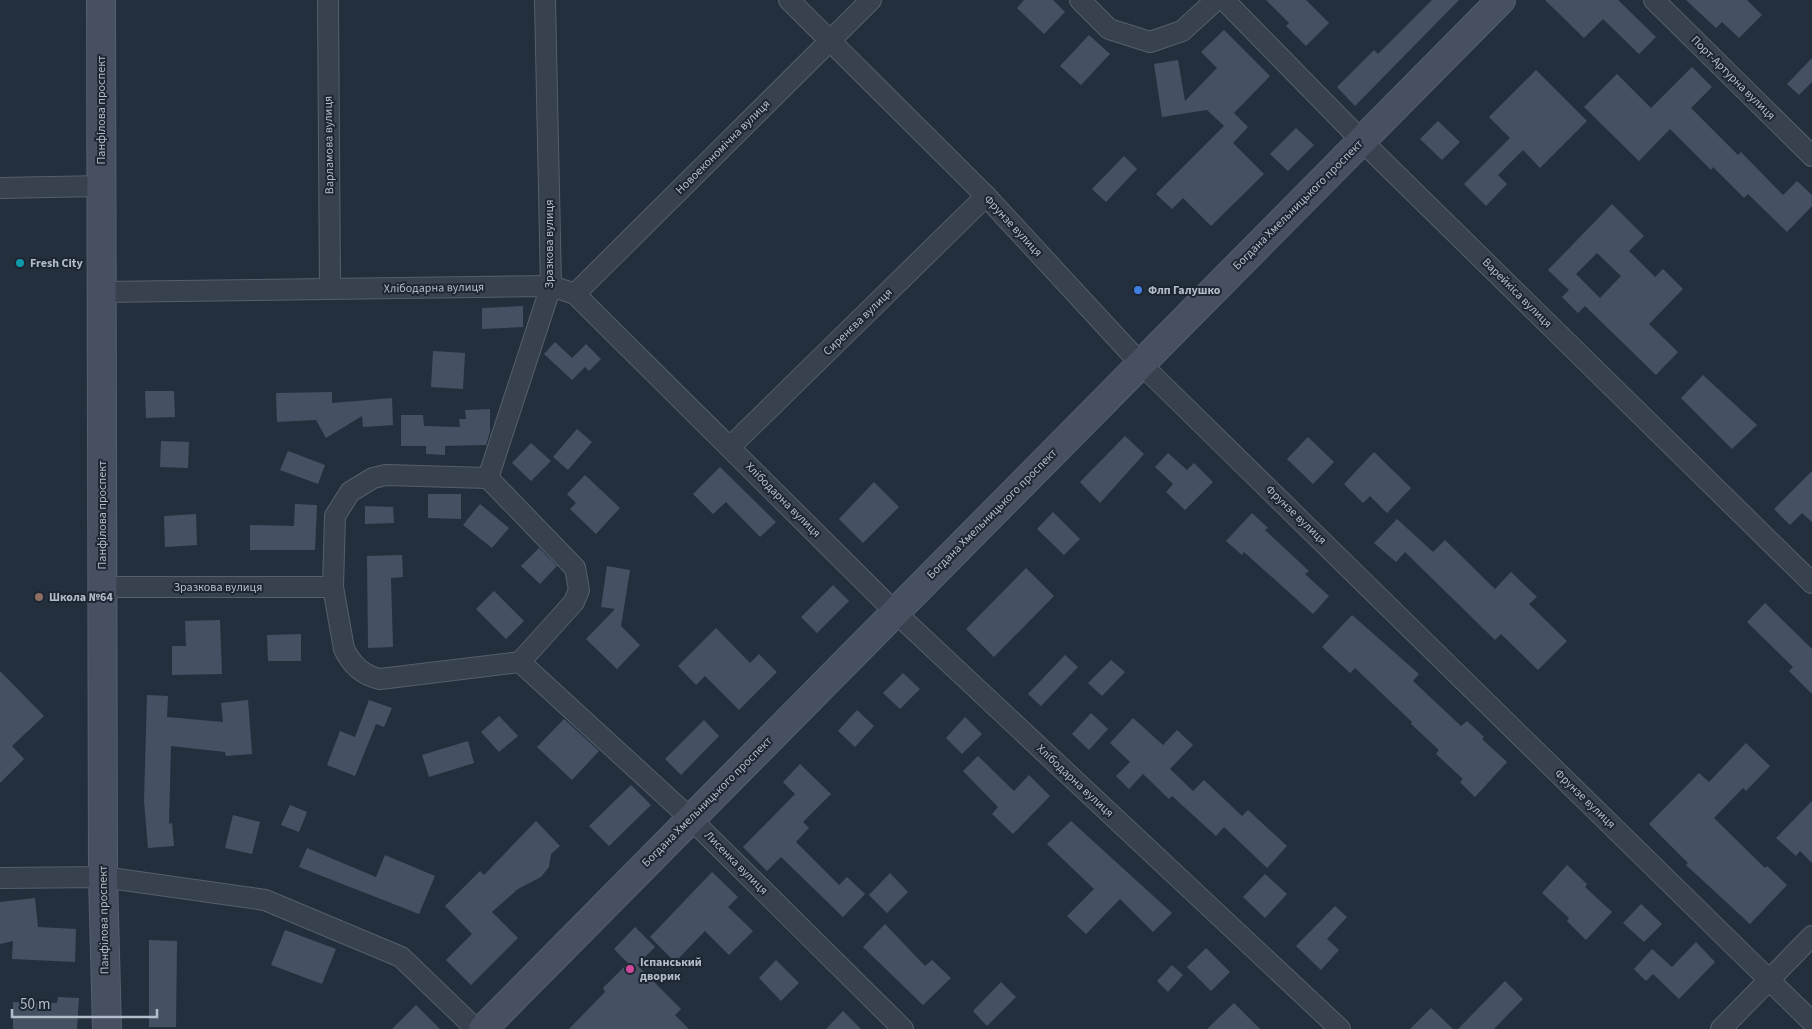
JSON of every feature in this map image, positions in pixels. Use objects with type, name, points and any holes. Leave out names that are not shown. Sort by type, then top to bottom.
[{"type":"main road","name":"Панфілова проспект","points":[[101,0],[103,877],[107,1029]]},
{"type":"main road","name":"Богдана Хмельницького проспект","points":[[483,1029],[1501,0]]},
{"type":"street","name":"Варламова вулиця","points":[[328,0],[330,289]]},
{"type":"street","name":"Зразкова вулиця","points":[[488,478],[551,286],[544,0]]},
{"type":"street","name":"Фрунзе вулиця","points":[[789,0],[986,196],[1140,363],[1812,1022]]},
{"type":"street","name":"Новоекономічна вулиця","points":[[575,294],[871,0]]},
{"type":"street","points":[[1080,0],[1109,29],[1150,42],[1182,31],[1216,0]]},
{"type":"street","name":"Варейкіса вулиця","points":[[1224,0],[1362,140],[1812,583]]},
{"type":"street","name":"Порт-Артурна вулиця","points":[[1654,0],[1812,156]]},
{"type":"street","points":[[0,188],[102,186]]},
{"type":"street","name":"Сиренєва вулиця","points":[[730,447],[986,196]]},
{"type":"street","name":"Хлібодарна вулиця","points":[[102,292],[551,286],[575,294],[895,612],[1340,1029]]},
{"type":"street","points":[[386,475],[488,478],[576,568],[579,590],[574,602],[520,662],[380,679],[369,676],[355,666],[344,649],[333,587],[335,516],[342,502],[361,484],[386,475]]},
{"type":"street","name":"Зразкова вулиця","points":[[102,587],[333,587]]},
{"type":"street","name":"Лисенка вулиця","points":[[520,662],[691,819],[903,1029]]},
{"type":"street","points":[[0,878],[103,877],[265,900],[401,957],[476,1029]]},
{"type":"street","points":[[1721,1029],[1812,936]]},
{"type":"building","points":[[1024,0],[1053,0],[1065,12],[1044,34],[1017,8]]},
{"type":"building","points":[[1266,0],[1306,0],[1329,23],[1306,46],[1286,26],[1289,23]]},
{"type":"building","points":[[1432,0],[1459,0],[1355,106],[1337,87],[1374,50],[1378,54]]},
{"type":"building","points":[[1545,0],[1618,0],[1656,37],[1639,54],[1603,19],[1584,38]]},
{"type":"building","points":[[1686,0],[1747,0],[1762,15],[1739,38],[1722,22],[1716,28]]},
{"type":"building","points":[[1224,30],[1270,76],[1234,113],[1248,127],[1233,143],[1264,174],[1211,226],[1183,198],[1172,209],[1156,194],[1224,126],[1207,110],[1162,117],[1154,64],[1178,60],[1185,101],[1217,68],[1201,52]]},
{"type":"building","points":[[1089,35],[1110,54],[1081,85],[1060,66]]},
{"type":"building","points":[[1812,58],[1812,82],[1799,95],[1787,84]]},
{"type":"building","points":[[1692,67],[1712,87],[1691,108],[1738,155],[1741,152],[1783,195],[1797,181],[1812,195],[1812,206],[1787,232],[1748,194],[1744,198],[1713,167],[1711,170],[1670,129],[1639,161],[1584,107],[1617,74],[1651,108]]},
{"type":"building","points":[[1536,70],[1587,121],[1540,168],[1523,150],[1498,175],[1507,184],[1486,206],[1464,184],[1510,138],[1489,117]]},
{"type":"building","points":[[1438,121],[1460,142],[1442,160],[1420,139]]},
{"type":"building","points":[[1296,128],[1314,145],[1288,171],[1270,154]]},
{"type":"building","points":[[1124,156],[1137,169],[1106,202],[1092,189]]},
{"type":"building","points":[[1612,204],[1644,236],[1629,251],[1655,277],[1663,269],[1683,289],[1649,324],[1678,352],[1656,375],[1585,306],[1578,313],[1562,297],[1569,290],[1548,270]],"holes":[[[1597,253],[1621,276],[1600,298],[1576,274]]]},
{"type":"building","points":[[523,306],[523,327],[482,329],[482,308]]},
{"type":"building","points":[[555,342],[572,358],[586,344],[601,359],[589,371],[585,367],[572,380],[544,354]]},
{"type":"building","points":[[433,351],[465,353],[463,389],[431,387]]},
{"type":"building","points":[[1703,375],[1757,425],[1732,449],[1681,398]]},
{"type":"building","points":[[145,391],[174,391],[175,417],[146,418]]},
{"type":"building","points":[[332,392],[332,403],[392,398],[393,425],[363,427],[362,416],[326,438],[316,420],[277,422],[276,393]]},
{"type":"building","points":[[490,409],[490,432],[486,445],[445,446],[445,455],[426,454],[426,446],[401,446],[401,415],[423,415],[424,426],[460,427],[459,419],[466,419],[465,410]]},
{"type":"building","points":[[577,429],[592,442],[568,470],[553,457]]},
{"type":"building","points":[[1125,436],[1144,454],[1100,503],[1080,482]]},
{"type":"building","points":[[1308,437],[1334,462],[1313,484],[1287,459]]},
{"type":"building","points":[[161,441],[189,442],[188,468],[160,467]]},
{"type":"building","points":[[531,443],[551,461],[531,481],[512,463]]},
{"type":"building","points":[[288,451],[325,465],[318,484],[280,470]]},
{"type":"building","points":[[1374,452],[1411,488],[1387,513],[1370,496],[1363,503],[1344,484]]},
{"type":"building","points":[[1168,453],[1187,470],[1194,463],[1213,482],[1185,510],[1166,492],[1173,484],[1155,467]]},
{"type":"building","points":[[720,467],[776,522],[760,537],[726,502],[713,514],[693,494]]},
{"type":"building","points":[[1812,471],[1812,522],[1802,513],[1790,525],[1774,509]]},
{"type":"building","points":[[585,475],[620,508],[596,534],[570,509],[576,503],[567,494]]},
{"type":"building","points":[[874,482],[899,507],[863,543],[839,519]]},
{"type":"building","points":[[428,494],[461,494],[461,519],[428,518]]},
{"type":"building","points":[[295,504],[317,505],[315,550],[250,550],[250,525],[294,526]]},
{"type":"building","points":[[480,504],[509,528],[492,548],[463,525]]},
{"type":"building","points":[[365,506],[393,507],[394,523],[365,524]]},
{"type":"building","points":[[1053,512],[1080,539],[1064,555],[1037,529]]},
{"type":"building","points":[[1252,513],[1268,528],[1265,530],[1309,571],[1305,574],[1329,596],[1313,614],[1244,552],[1242,555],[1226,541]]},
{"type":"building","points":[[196,514],[197,545],[165,547],[164,516]]},
{"type":"building","points":[[1397,519],[1433,552],[1445,540],[1495,589],[1511,572],[1537,597],[1529,604],[1567,641],[1538,670],[1501,634],[1495,640],[1405,552],[1396,562],[1374,543]]},
{"type":"building","points":[[539,548],[557,566],[540,584],[521,566]]},
{"type":"building","points":[[402,555],[403,577],[391,578],[393,647],[368,648],[367,556]]},
{"type":"building","points":[[607,566],[630,570],[621,626],[640,645],[617,669],[586,639],[615,609],[601,607]]},
{"type":"building","points":[[1026,568],[1054,596],[994,657],[966,629]]},
{"type":"building","points":[[833,585],[849,601],[817,633],[801,617]]},
{"type":"building","points":[[494,591],[524,621],[506,639],[476,609]]},
{"type":"building","points":[[1765,603],[1812,649],[1812,694],[1789,671],[1793,667],[1747,622]]},
{"type":"building","points":[[1352,615],[1419,674],[1413,681],[1461,726],[1467,721],[1484,737],[1482,739],[1507,762],[1475,797],[1460,782],[1463,779],[1436,754],[1439,750],[1411,724],[1412,722],[1355,668],[1350,673],[1322,647]]},
{"type":"building","points":[[220,620],[222,674],[172,675],[172,646],[186,646],[185,621]]},
{"type":"building","points":[[716,628],[750,663],[759,654],[777,672],[739,710],[705,676],[696,685],[678,666]]},
{"type":"building","points":[[301,634],[301,661],[268,661],[267,635]]},
{"type":"building","points":[[1065,655],[1078,667],[1041,706],[1028,694]]},
{"type":"building","points":[[1111,660],[1125,672],[1102,696],[1088,683]]},
{"type":"building","points":[[0,671],[44,716],[12,746],[24,759],[0,783]]},
{"type":"building","points":[[903,673],[920,689],[900,709],[883,693]]},
{"type":"building","points":[[147,695],[168,696],[167,717],[223,722],[221,703],[248,700],[252,754],[226,756],[225,752],[171,746],[169,824],[172,823],[174,846],[148,848],[144,801]]},
{"type":"building","points":[[369,700],[392,708],[384,727],[376,724],[355,776],[327,765],[340,731],[355,737]]},
{"type":"building","points":[[857,710],[874,726],[855,747],[838,731]]},
{"type":"building","points":[[1091,713],[1108,729],[1089,750],[1072,734]]},
{"type":"building","points":[[499,716],[518,736],[499,752],[481,732]]},
{"type":"building","points":[[965,717],[982,734],[962,754],[946,738]]},
{"type":"building","points":[[1133,718],[1163,745],[1177,730],[1193,745],[1170,769],[1193,791],[1204,780],[1242,816],[1248,810],[1287,846],[1267,868],[1224,827],[1216,836],[1172,796],[1169,799],[1143,774],[1129,789],[1116,776],[1130,762],[1110,743]]},
{"type":"building","points":[[564,719],[599,751],[572,780],[537,747]]},
{"type":"building","points":[[704,720],[719,736],[681,775],[665,759]]},
{"type":"building","points":[[468,741],[474,763],[429,777],[422,755]]},
{"type":"building","points":[[1746,743],[1770,766],[1746,791],[1743,788],[1714,818],[1765,868],[1767,866],[1787,885],[1750,924],[1686,865],[1688,863],[1649,824],[1699,773],[1709,782]]},
{"type":"building","points":[[978,756],[1014,791],[1029,775],[1050,796],[1013,834],[992,814],[998,807],[963,771]]},
{"type":"building","points":[[800,764],[831,794],[803,822],[809,828],[796,842],[839,885],[847,877],[865,894],[843,917],[781,857],[767,871],[743,847],[795,794],[783,782]]},
{"type":"building","points":[[631,785],[651,805],[609,846],[589,826]]},
{"type":"building","points":[[1812,801],[1812,863],[1800,851],[1796,856],[1776,838]]},
{"type":"building","points":[[290,805],[307,812],[299,832],[281,825]]},
{"type":"building","points":[[233,815],[260,822],[252,854],[225,848]]},
{"type":"building","points":[[536,821],[560,846],[551,854],[549,867],[541,877],[518,889],[492,912],[518,938],[471,985],[446,960],[472,934],[445,906],[480,871],[484,875]]},
{"type":"building","points":[[1071,821],[1172,913],[1153,932],[1120,899],[1086,934],[1067,916],[1094,889],[1047,844]]},
{"type":"building","points":[[307,848],[376,877],[385,855],[435,876],[419,914],[299,867]]},
{"type":"building","points":[[1567,865],[1587,884],[1585,887],[1612,912],[1586,940],[1567,921],[1569,918],[1542,893]]},
{"type":"building","points":[[712,872],[738,897],[728,907],[753,931],[729,955],[705,931],[675,962],[650,937]]},
{"type":"building","points":[[890,873],[908,892],[887,913],[869,895]]},
{"type":"building","points":[[1265,874],[1287,894],[1265,918],[1243,897]]},
{"type":"building","points":[[35,898],[38,927],[76,929],[75,962],[12,959],[13,941],[0,944],[0,902]]},
{"type":"building","points":[[1641,904],[1662,924],[1644,942],[1623,923]]},
{"type":"building","points":[[1335,906],[1347,917],[1327,939],[1339,950],[1321,970],[1296,946]]},
{"type":"building","points":[[885,924],[925,966],[932,960],[951,978],[923,1005],[863,947]]},
{"type":"building","points":[[635,927],[655,947],[637,965],[681,1009],[675,1015],[689,1029],[569,1029],[605,992],[603,988],[628,963],[614,949]]},
{"type":"building","points":[[285,930],[336,949],[322,984],[271,965]]},
{"type":"building","points":[[149,940],[177,941],[176,1027],[149,1027]]},
{"type":"building","points":[[1696,942],[1715,962],[1679,999],[1653,974],[1646,981],[1634,969],[1652,949],[1672,967]]},
{"type":"building","points":[[1206,948],[1230,972],[1211,991],[1187,967]]},
{"type":"building","points":[[776,960],[799,983],[781,1001],[759,978]]},
{"type":"building","points":[[1172,965],[1183,975],[1168,992],[1157,981]]},
{"type":"building","points":[[1505,981],[1523,999],[1494,1029],[1458,1029]]},
{"type":"building","points":[[1001,982],[1016,997],[987,1026],[973,1011]]},
{"type":"building","points":[[58,997],[79,998],[77,1029],[13,1029],[13,1002],[57,1003]]},
{"type":"building","points":[[1234,1003],[1260,1029],[1207,1029]]},
{"type":"building","points":[[416,1005],[440,1029],[392,1029]]},
{"type":"building","points":[[1431,1008],[1453,1029],[1410,1029]]},
{"type":"building","points":[[843,1011],[861,1029],[826,1029]]},
{"type":"place","name":"Fresh City","points":[[20,263]]},
{"type":"place","name":"Флп Галушко","points":[[1138,290]]},
{"type":"place","name":"Школа №64","points":[[39,597]]},
{"type":"place","name":"Іспанський дворик","points":[[630,969]]}]
